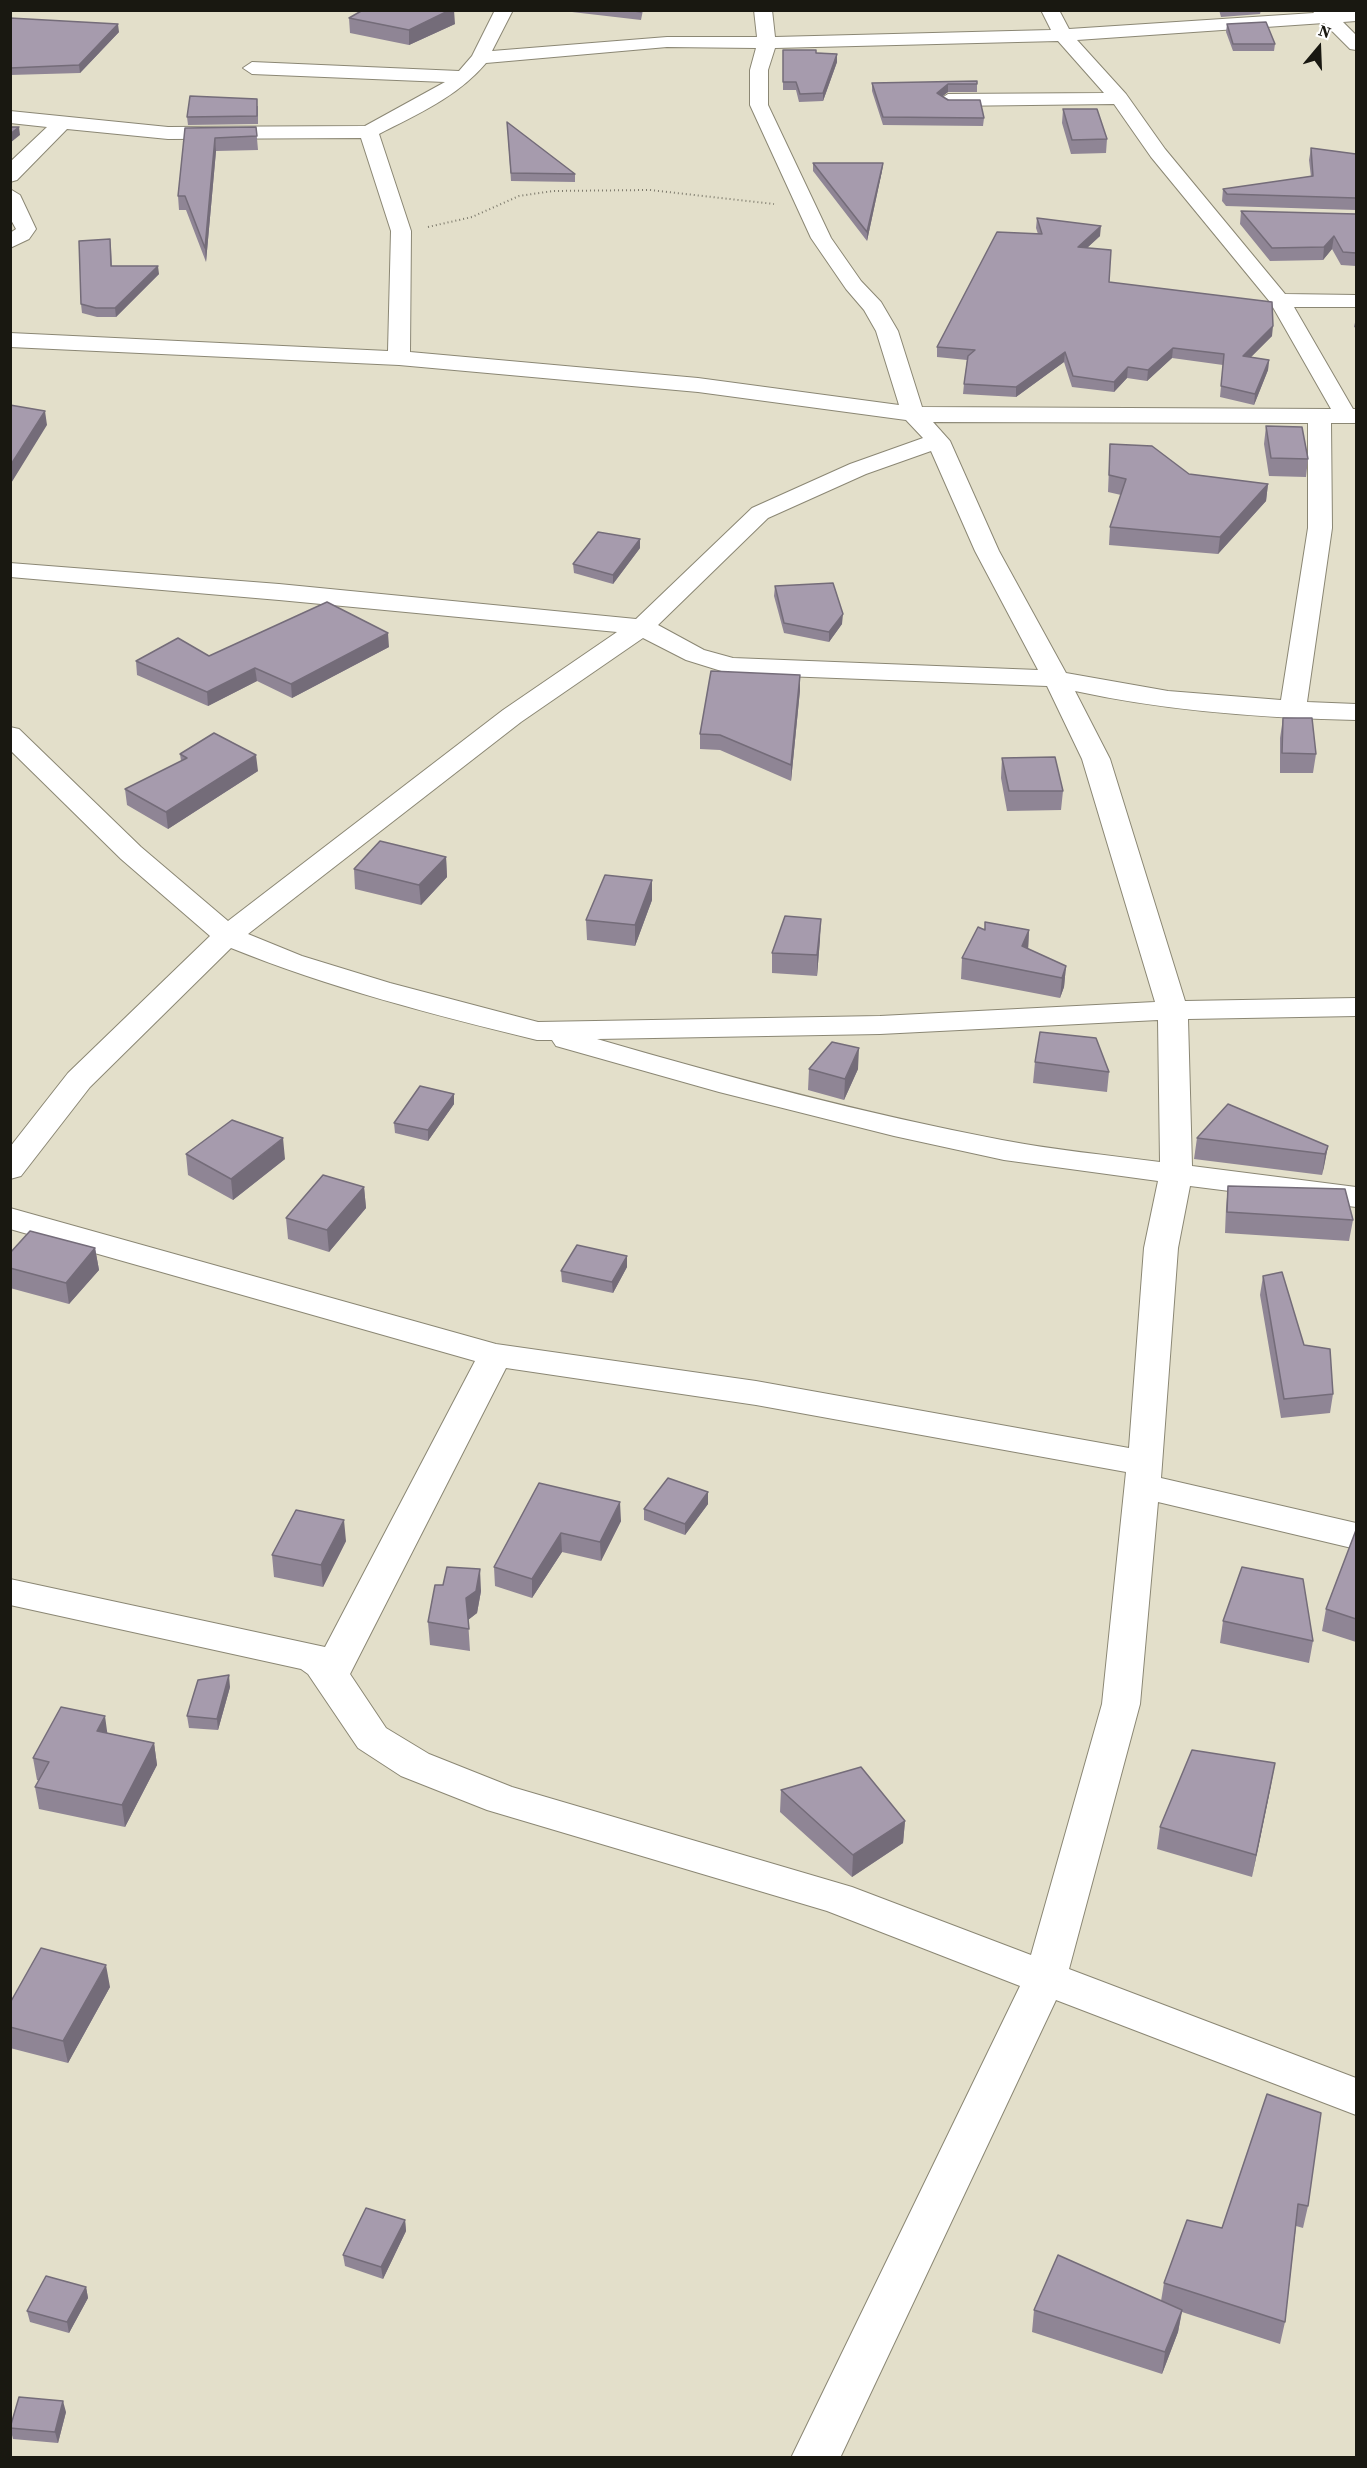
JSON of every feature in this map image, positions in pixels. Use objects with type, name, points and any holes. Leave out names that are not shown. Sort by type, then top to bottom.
[{"type":"street","points":[[10,117],[168,133],[369,132],[440,94],[464,77],[480,58],[504,10]]},
{"type":"street","points":[[762,10],[767,43],[759,70],[759,105],[821,238],[853,285],[873,307],[887,331],[913,414],[938,441],[987,551],[1096,759],[1173,1010],[1176,1174],[1161,1248],[1143,1474],[1121,1704],[1046,1976],[865,2360],[815,2457]]},
{"type":"street","points":[[1050,10],[1063,35],[1119,98],[1158,153],[1279,300],[1351,416]]},
{"type":"street","points":[[480,58],[668,42],[767,43],[1063,35],[1324,14],[1356,16]]},
{"type":"street","points":[[1324,14],[1356,45]]},
{"type":"street","points":[[252,68],[464,77]]},
{"type":"street","points":[[948,100],[1119,98]]},
{"type":"street","points":[[10,176],[20,163],[63,122]]},
{"type":"street","points":[[369,132],[401,231],[399,358]]},
{"type":"street","points":[[10,195],[26,229],[22,235],[10,242]]},
{"type":"street","points":[[1207,214],[1230,214]]},
{"type":"street","points":[[1279,300],[1356,301]]},
{"type":"street","points":[[10,340],[399,358],[698,385],[913,414],[968,417],[1351,416]]},
{"type":"street","points":[[1293,709],[1320,528],[1319,416]]},
{"type":"street","points":[[10,1169],[79,1080],[227,936],[512,716],[642,627],[760,513],[858,468],[938,441]]},
{"type":"street","points":[[10,570],[279,592],[642,627],[695,655],[731,666],[1056,679],[1100,690],[1147,696],[1293,709],[1356,712]]},
{"type":"street","points":[[10,735],[131,853],[227,936],[292,962],[368,986],[537,1031],[714,1083],[907,1130],[1006,1150],[1356,1197]]},
{"type":"street","points":[[537,1031],[880,1025],[1173,1010],[1356,1007]]},
{"type":"street","points":[[10,1218],[495,1355],[756,1393],[1143,1474],[1356,1536]]},
{"type":"street","points":[[330,1675],[495,1355]]},
{"type":"street","points":[[10,1592],[312,1657],[322,1664],[372,1738],[415,1765],[501,1799],[837,1898],[1046,1976],[1356,2097]]},
{"type":"path","points":[[401,231],[451,223],[519,196],[580,189],[650,190],[807,208]]},
{"type":"building","points":[[363,10],[450,10],[409,30],[349,18]]},
{"type":"building","points":[[10,18],[118,24],[79,65],[10,68]]},
{"type":"building","points":[[1266,22],[1275,44],[1233,44],[1227,24]]},
{"type":"building","points":[[783,50],[816,50],[816,53],[837,54],[823,93],[800,94],[796,82],[783,82]]},
{"type":"building","points":[[977,81],[977,84],[948,84],[937,93],[948,100],[980,100],[984,118],[883,117],[872,83]]},
{"type":"building","points":[[190,96],[257,99],[257,116],[187,117]]},
{"type":"building","points":[[1063,109],[1097,109],[1107,139],[1072,140]]},
{"type":"building","points":[[507,122],[575,174],[511,173]]},
{"type":"building","points":[[10,127],[19,127],[10,134]]},
{"type":"building","points":[[256,127],[257,136],[215,138],[205,248],[185,196],[178,196],[185,128]]},
{"type":"building","points":[[1311,148],[1356,154],[1356,198],[1227,194],[1223,189],[1313,176]]},
{"type":"building","points":[[813,163],[883,163],[867,232]]},
{"type":"building","points":[[1241,211],[1356,214],[1356,253],[1343,252],[1334,236],[1324,247],[1272,248]]},
{"type":"building","points":[[1037,218],[1101,226],[1078,247],[1111,250],[1109,282],[1272,302],[1273,326],[1243,356],[1269,360],[1255,394],[1221,386],[1224,354],[1173,348],[1148,370],[1128,367],[1114,382],[1073,376],[1065,352],[1016,387],[964,384],[968,356],[975,350],[937,347],[997,232],[1042,234]]},
{"type":"building","points":[[110,239],[111,266],[158,266],[115,308],[96,308],[81,304],[79,241]]},
{"type":"building","points":[[10,405],[45,411],[10,466]]},
{"type":"building","points":[[1266,426],[1302,427],[1308,459],[1271,458]]},
{"type":"building","points":[[1110,444],[1152,446],[1189,474],[1268,484],[1220,537],[1110,527],[1126,479],[1109,475]]},
{"type":"building","points":[[598,532],[640,539],[613,575],[573,564]]},
{"type":"building","points":[[833,583],[843,614],[829,632],[784,623],[775,586]]},
{"type":"building","points":[[327,602],[388,633],[291,684],[255,668],[207,692],[136,661],[178,638],[209,656]]},
{"type":"building","points":[[711,671],[800,675],[791,765],[720,735],[700,734]]},
{"type":"building","points":[[1283,718],[1312,718],[1316,754],[1282,753]]},
{"type":"building","points":[[214,733],[256,755],[166,812],[125,789],[187,758],[180,754]]},
{"type":"building","points":[[1055,757],[1063,791],[1009,791],[1002,758]]},
{"type":"building","points":[[380,841],[446,857],[419,885],[354,869]]},
{"type":"building","points":[[605,875],[652,880],[635,925],[586,920]]},
{"type":"building","points":[[785,916],[821,919],[817,955],[772,953]]},
{"type":"building","points":[[985,922],[1029,930],[1022,946],[1066,966],[1062,978],[962,958],[978,927],[985,930]]},
{"type":"building","points":[[1040,1032],[1096,1038],[1109,1072],[1035,1062]]},
{"type":"building","points":[[832,1042],[859,1048],[845,1079],[809,1069]]},
{"type":"building","points":[[420,1086],[454,1094],[428,1130],[394,1123]]},
{"type":"building","points":[[1228,1104],[1328,1146],[1325,1154],[1197,1138]]},
{"type":"building","points":[[232,1120],[283,1138],[231,1179],[186,1154]]},
{"type":"building","points":[[323,1175],[364,1187],[327,1230],[286,1218]]},
{"type":"building","points":[[1228,1186],[1345,1189],[1353,1220],[1227,1212]]},
{"type":"building","points":[[30,1231],[95,1248],[66,1283],[10,1268],[10,1253]]},
{"type":"building","points":[[577,1245],[627,1256],[612,1282],[561,1271]]},
{"type":"building","points":[[1282,1272],[1304,1345],[1330,1349],[1333,1394],[1284,1399],[1263,1276]]},
{"type":"building","points":[[668,1478],[708,1492],[685,1524],[644,1509]]},
{"type":"building","points":[[539,1483],[620,1502],[600,1542],[561,1533],[532,1579],[494,1567]]},
{"type":"building","points":[[296,1510],[344,1520],[321,1565],[272,1555]]},
{"type":"building","points":[[1356,1530],[1356,1619],[1326,1609]]},
{"type":"building","points":[[447,1567],[480,1569],[476,1591],[466,1598],[469,1629],[428,1622],[435,1585],[443,1585]]},
{"type":"building","points":[[1242,1567],[1303,1579],[1313,1641],[1223,1621]]},
{"type":"building","points":[[229,1675],[217,1719],[187,1716],[198,1680]]},
{"type":"building","points":[[61,1707],[105,1716],[97,1731],[154,1743],[122,1805],[35,1787],[49,1762],[33,1758]]},
{"type":"building","points":[[1192,1750],[1275,1763],[1256,1855],[1160,1827]]},
{"type":"building","points":[[861,1767],[905,1821],[853,1855],[781,1790]]},
{"type":"building","points":[[41,1948],[106,1965],[63,2041],[10,2027],[10,2003]]},
{"type":"building","points":[[1267,2094],[1321,2113],[1308,2206],[1298,2204],[1285,2322],[1164,2283],[1187,2220],[1222,2228]]},
{"type":"building","points":[[366,2208],[405,2220],[381,2267],[343,2255]]},
{"type":"building","points":[[1058,2255],[1182,2310],[1165,2352],[1034,2310]]},
{"type":"building","points":[[46,2276],[86,2287],[67,2322],[27,2311]]},
{"type":"building","points":[[19,2397],[63,2401],[55,2432],[10,2428]]}]
